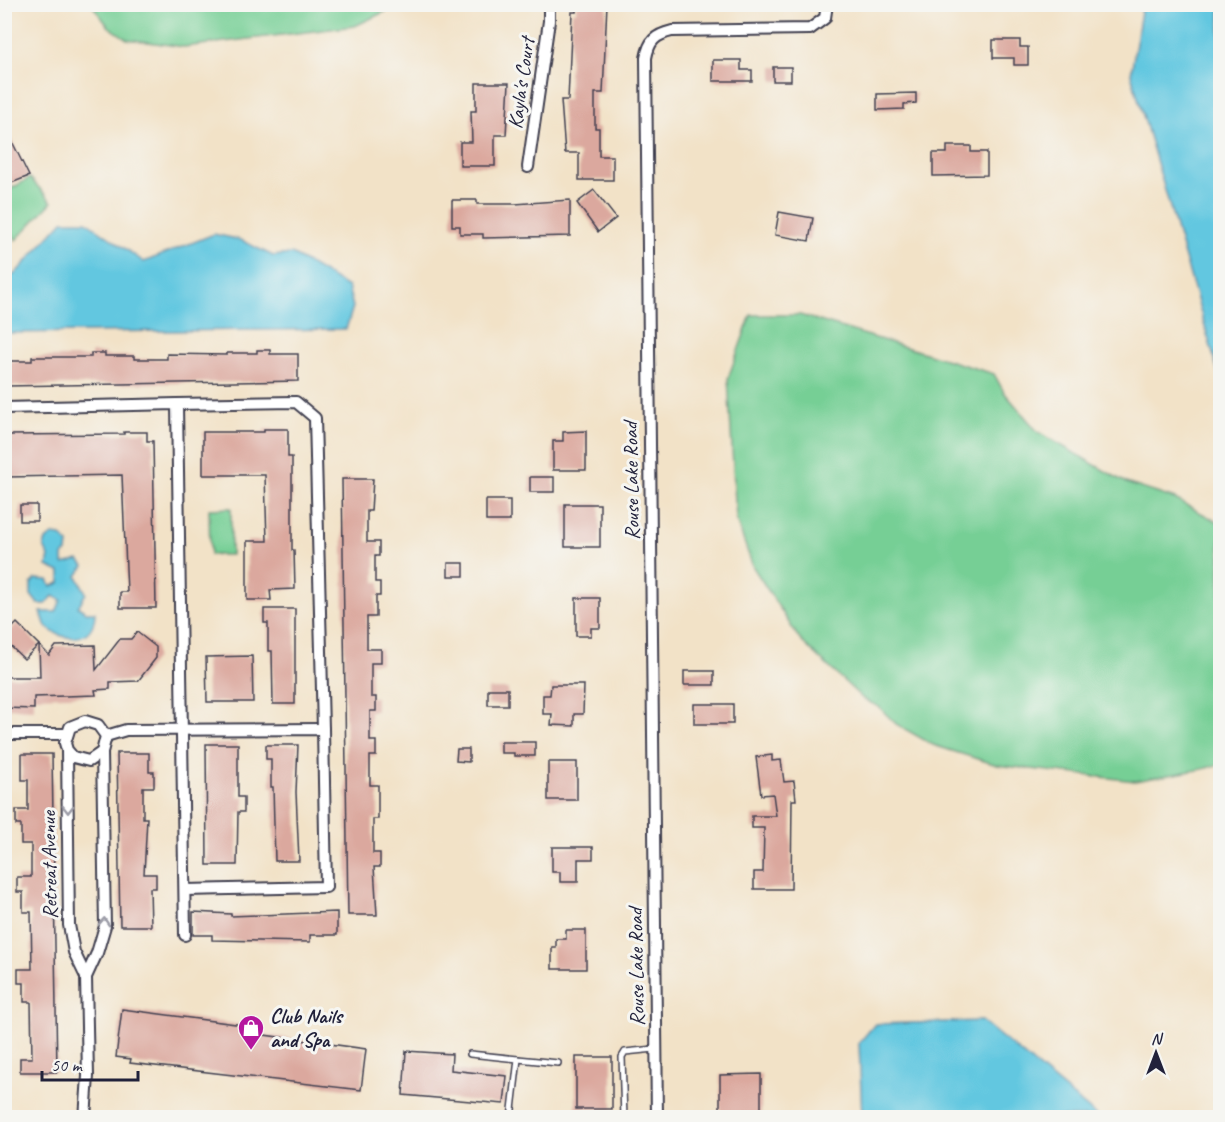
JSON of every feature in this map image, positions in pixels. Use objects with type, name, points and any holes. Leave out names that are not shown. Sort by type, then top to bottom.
[{"type":"street","name":"Kayla's Court","points":[[528,167],[549,21],[549,4]]},
{"type":"street","name":"Rouse Lake Road","points":[[657,1118],[646,58],[648,46],[660,34],[672,31],[810,29],[825,18],[827,4]]},
{"type":"street","points":[[4,408],[296,402],[315,418],[326,887],[185,890]]},
{"type":"street","points":[[177,404],[185,935]]},
{"type":"street","points":[[85,721],[98,725],[106,736],[102,752],[89,761],[73,757],[67,750],[66,734],[77,722],[85,721]]},
{"type":"street","points":[[106,736],[126,730],[183,732],[323,729]]},
{"type":"street","points":[[4,734],[66,734]]},
{"type":"street","name":"Retreat Avenue","points":[[67,750],[69,925],[74,952],[86,977],[88,1076],[85,1118]]},
{"type":"street","name":"Retreat Avenue","points":[[86,977],[97,953],[105,926],[102,752]]},
{"type":"lane","points":[[624,1118],[622,1057],[631,1049],[657,1049]]},
{"type":"lane","points":[[470,1054],[558,1062]]},
{"type":"lane","points":[[512,1118],[518,1059]]},
{"type":"green space","points":[[92,5],[399,5],[355,26],[184,47],[127,39],[108,26]]},
{"type":"green space","points":[[30,178],[52,202],[16,240],[5,227],[5,192]]},
{"type":"green space","points":[[751,315],[800,315],[994,374],[1004,392],[1038,432],[1126,483],[1175,499],[1220,523],[1220,764],[1135,781],[997,765],[933,745],[896,724],[879,707],[863,699],[800,640],[753,567],[736,519],[728,378]]},
{"type":"green space","points":[[231,508],[231,555],[210,555],[209,509]]},
{"type":"water","points":[[1142,5],[1220,5],[1220,378],[1131,74]]},
{"type":"water","points":[[63,221],[86,221],[144,262],[214,234],[241,240],[273,256],[292,254],[348,287],[353,307],[346,329],[5,333],[5,279],[15,274]]},
{"type":"water","points":[[52,535],[61,536],[68,544],[67,552],[63,555],[63,564],[79,560],[84,566],[77,576],[86,593],[78,607],[86,612],[95,612],[94,622],[85,635],[62,636],[46,627],[41,612],[56,612],[61,600],[53,596],[46,604],[38,604],[31,595],[31,584],[35,579],[48,580],[51,586],[60,583],[60,572],[47,566],[49,556],[44,547],[46,540]]},
{"type":"water","points":[[982,1021],[1098,1117],[862,1117],[859,1043],[875,1024]]},
{"type":"building","points":[[576,4],[607,4],[603,93],[595,93],[595,128],[599,128],[599,156],[613,156],[613,180],[579,180],[579,153],[565,153],[561,100],[568,100],[572,12],[576,12]]},
{"type":"building","points":[[993,40],[1020,40],[1020,47],[1028,47],[1028,65],[1014,65],[1014,58],[993,58]]},
{"type":"building","points":[[713,60],[741,60],[741,70],[752,70],[752,81],[713,81]]},
{"type":"building","points":[[773,67],[791,67],[791,81],[773,81]]},
{"type":"building","points":[[476,83],[509,83],[506,135],[495,135],[495,166],[460,166],[460,142],[472,142],[471,111],[476,111]]},
{"type":"building","points":[[916,93],[916,103],[904,104],[904,109],[877,110],[877,94]]},
{"type":"building","points":[[4,125],[29,176],[4,186]]},
{"type":"building","points":[[947,146],[971,146],[971,152],[987,152],[987,175],[933,176],[933,153],[947,153]]},
{"type":"building","points":[[594,190],[616,218],[598,232],[577,203]]},
{"type":"building","points":[[452,200],[477,200],[477,204],[515,204],[570,200],[570,236],[483,238],[483,234],[460,234],[460,226],[452,226]]},
{"type":"building","points":[[779,212],[813,218],[809,241],[775,235]]},
{"type":"building","points":[[257,350],[270,350],[270,354],[298,354],[298,381],[7,386],[7,361],[32,361],[32,357],[91,357],[91,353],[105,353],[105,356],[134,356],[134,359],[167,359],[167,354],[227,355],[227,353],[257,353]]},
{"type":"building","points":[[264,429],[288,429],[288,457],[292,457],[292,550],[294,550],[295,589],[270,590],[271,600],[247,600],[247,541],[267,541],[265,475],[203,475],[203,432],[264,432]]},
{"type":"building","points":[[586,431],[586,470],[553,470],[553,441],[563,441],[563,432]]},
{"type":"building","points":[[124,432],[147,432],[147,441],[153,441],[156,608],[120,608],[120,592],[127,592],[122,475],[6,477],[6,435],[124,434]]},
{"type":"building","points":[[530,477],[554,477],[554,492],[530,492]]},
{"type":"building","points":[[342,479],[373,479],[371,511],[367,511],[367,542],[379,542],[379,556],[375,556],[375,582],[380,582],[380,596],[376,596],[376,617],[367,617],[367,649],[381,649],[381,663],[371,663],[371,697],[376,697],[376,711],[370,711],[370,741],[376,741],[376,756],[370,756],[370,785],[378,785],[378,819],[373,819],[373,853],[380,853],[380,867],[374,867],[377,915],[348,915]]},
{"type":"building","points":[[486,500],[510,500],[510,521],[486,521]]},
{"type":"building","points":[[565,504],[600,504],[600,547],[565,547]]},
{"type":"building","points":[[20,505],[37,505],[37,521],[20,521]]},
{"type":"building","points":[[448,563],[464,563],[464,576],[448,576]]},
{"type":"building","points":[[576,598],[600,598],[600,628],[591,628],[591,636],[576,636]]},
{"type":"building","points":[[264,609],[295,609],[295,704],[273,704],[272,651],[268,651],[268,623],[264,623]]},
{"type":"building","points":[[17,623],[39,645],[24,659],[4,640],[4,636]]},
{"type":"building","points":[[137,632],[156,647],[156,658],[138,681],[110,682],[110,689],[95,690],[96,695],[34,697],[34,709],[4,708],[4,677],[40,677],[39,645],[49,655],[56,646],[95,645],[96,670],[120,639],[131,639]]},
{"type":"building","points":[[252,656],[253,702],[207,702],[206,657]]},
{"type":"building","points":[[684,671],[714,671],[714,685],[684,685]]},
{"type":"building","points":[[551,685],[584,685],[583,714],[574,714],[574,726],[551,725],[552,714],[543,714],[543,695],[550,695]]},
{"type":"building","points":[[488,689],[508,689],[508,705],[488,705]]},
{"type":"building","points":[[694,704],[733,704],[733,724],[694,724]]},
{"type":"building","points":[[501,742],[535,742],[535,756],[514,756],[514,753],[501,753]]},
{"type":"building","points":[[206,744],[238,744],[238,797],[244,797],[244,812],[238,812],[237,865],[207,865]]},
{"type":"building","points":[[266,745],[298,745],[296,792],[299,861],[275,861],[271,759],[266,759]]},
{"type":"building","points":[[457,749],[469,749],[469,762],[456,761]]},
{"type":"building","points":[[117,753],[149,753],[149,772],[154,772],[154,787],[143,787],[143,818],[147,818],[144,874],[156,874],[156,888],[150,888],[151,926],[120,926]]},
{"type":"building","points":[[22,754],[52,754],[57,1072],[20,1072],[20,1058],[32,1058],[31,1002],[24,1002],[24,983],[18,983],[18,969],[32,969],[31,912],[23,912],[23,892],[17,892],[17,877],[31,877],[31,844],[21,844],[21,825],[16,825],[16,810],[28,810],[28,780],[22,780]]},
{"type":"building","points":[[772,755],[772,761],[781,760],[784,782],[794,781],[796,800],[792,800],[791,889],[754,889],[754,872],[763,872],[764,828],[752,828],[752,816],[776,816],[773,794],[761,795],[756,757]]},
{"type":"building","points":[[548,762],[577,762],[577,800],[548,800]]},
{"type":"building","points":[[552,847],[593,847],[593,859],[578,859],[578,882],[560,882],[560,872],[552,872]]},
{"type":"building","points":[[193,912],[231,914],[231,916],[337,912],[337,935],[310,935],[310,942],[212,940],[212,935],[193,935]]},
{"type":"building","points":[[566,930],[586,930],[586,969],[552,969],[552,947],[556,947],[556,939],[566,939]]},
{"type":"building","points":[[122,1009],[258,1027],[257,1034],[366,1049],[361,1090],[130,1063],[131,1059],[116,1057]]},
{"type":"building","points":[[406,1051],[452,1054],[451,1070],[507,1076],[504,1104],[403,1095]]},
{"type":"building","points":[[576,1057],[612,1057],[612,1109],[576,1109]]},
{"type":"building","points":[[761,1074],[761,1118],[720,1118],[720,1075]]},
{"type":"place","name":"Club Nails and Spa","points":[[251,1051]]}]
